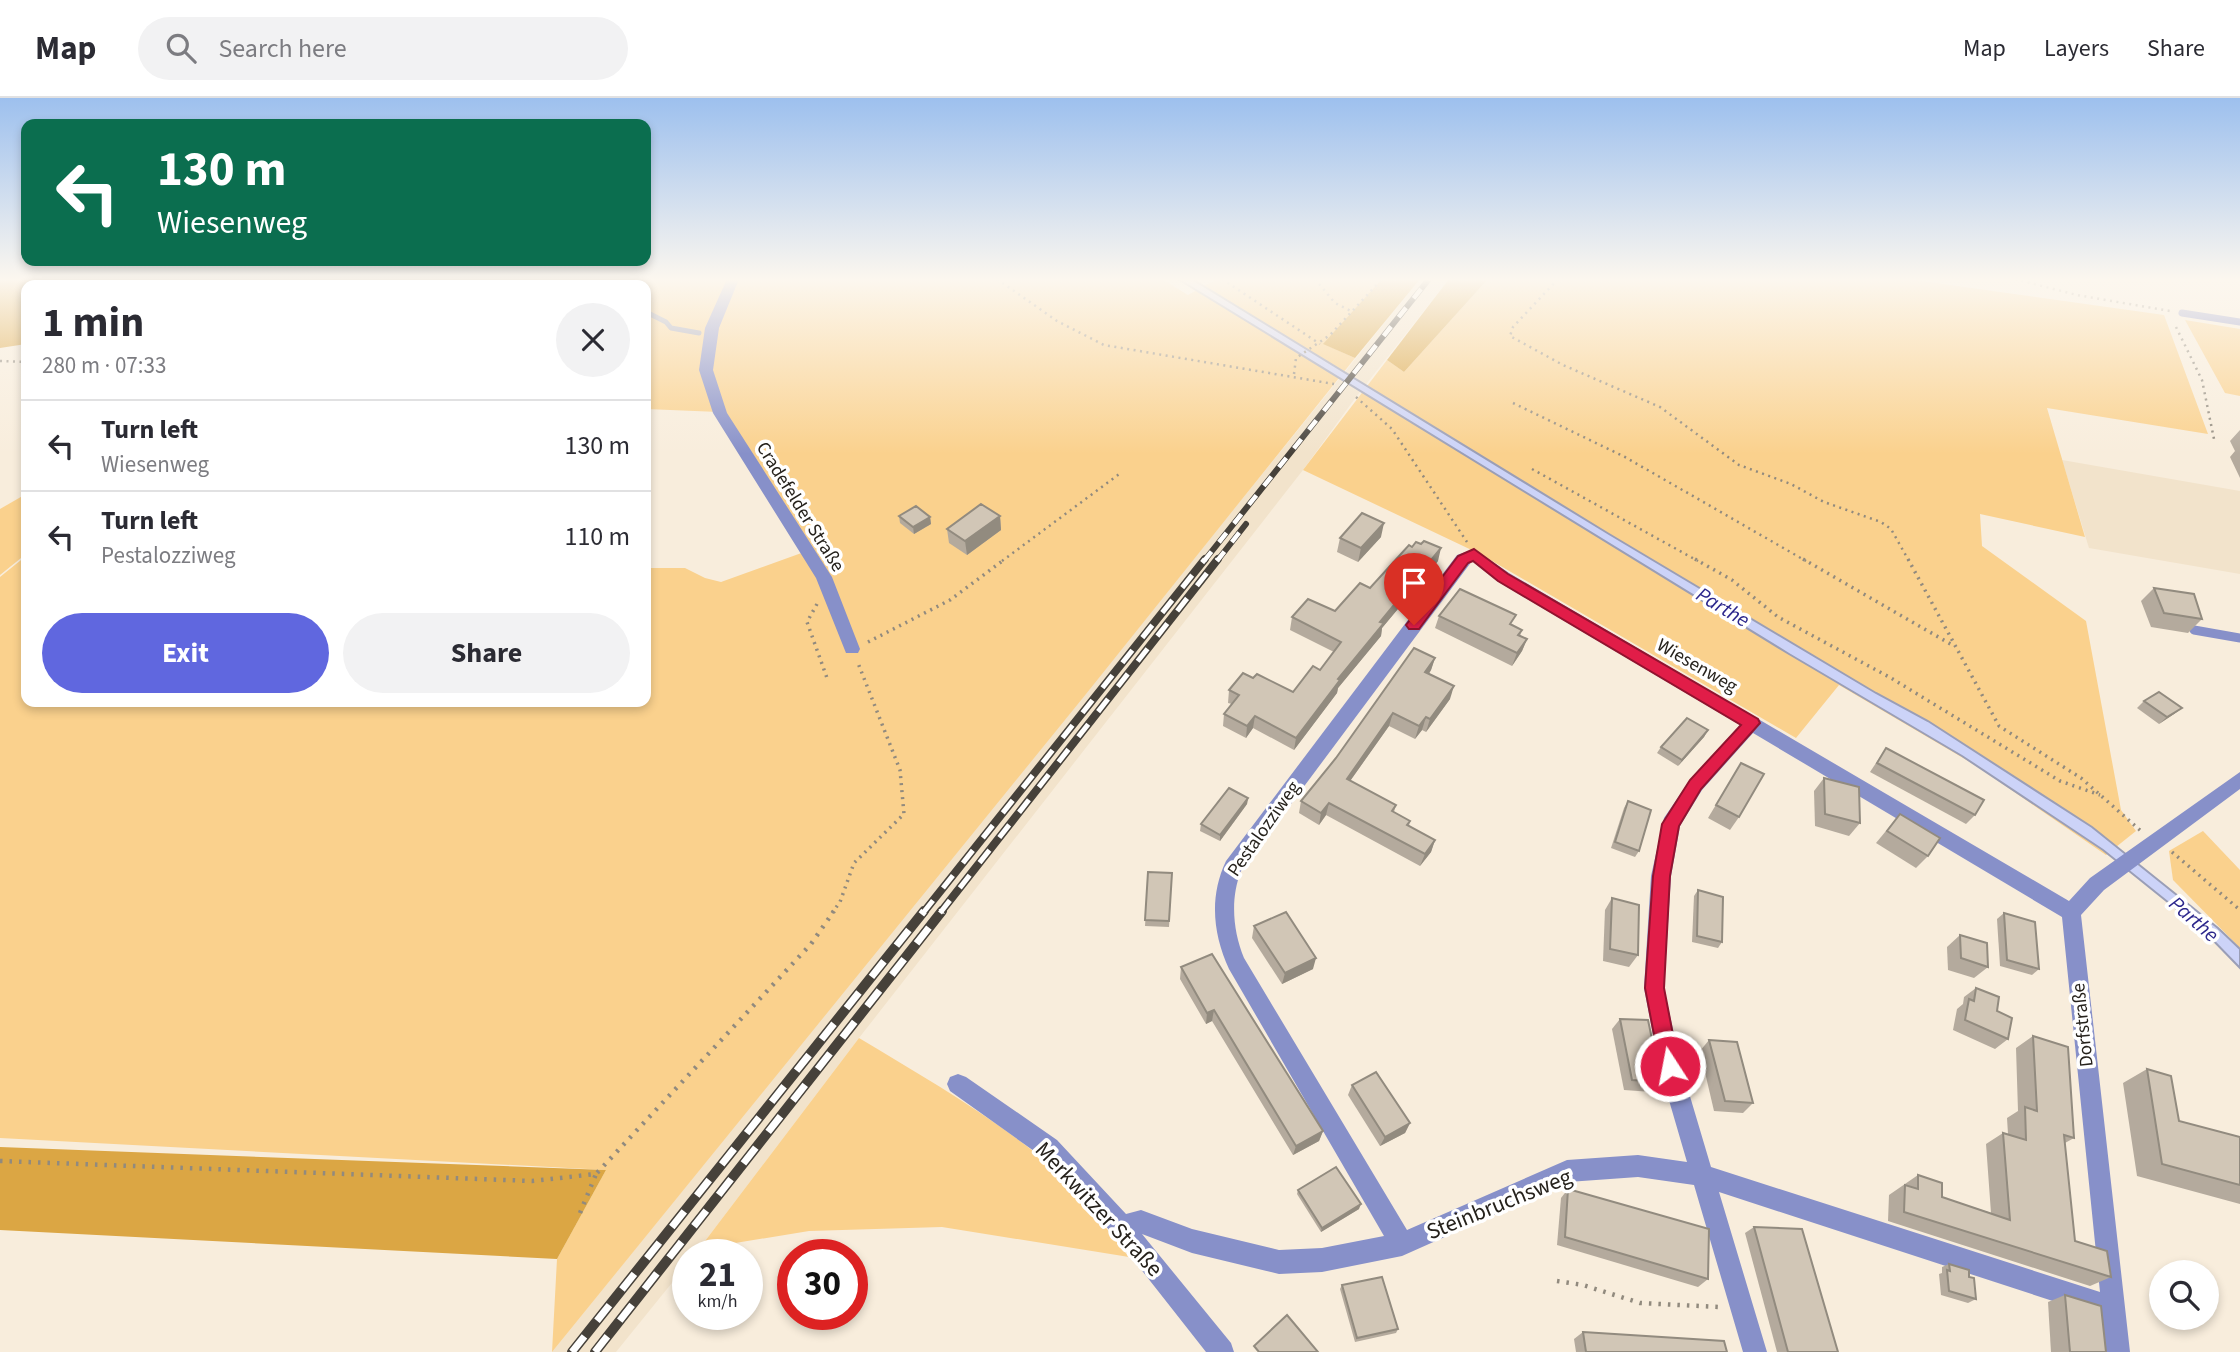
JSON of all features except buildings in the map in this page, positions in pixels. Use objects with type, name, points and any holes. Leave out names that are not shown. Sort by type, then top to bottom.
[{"type":"street","name":"Cradefelder Straße","points":[[711,338],[706,370],[720,413],[824,577],[852,649]]},
{"type":"street","name":"Wiesenweg","points":[[1474,554],[1503,577],[2071,912]]},
{"type":"street","name":"Pestalozziweg","points":[[1402,1244],[1236,963],[1228,945],[1224,918],[1226,890],[1233,867],[1463,559],[1474,554]]},
{"type":"street","points":[[1752,723],[1696,785],[1671,824],[1661,876],[1654,988],[1670,1066],[1755,1352]]},
{"type":"street","points":[[2071,912],[2097,884],[2240,779]]},
{"type":"street","name":"Dorfstraße","points":[[2071,912],[2118,1352]]},
{"type":"street","name":"Merkwitzer Straße","points":[[958,1084],[1049,1148],[1122,1227],[1222,1352]]},
{"type":"street","name":"Steinbruchsweg","points":[[1122,1227],[1141,1222],[1192,1241],[1279,1262],[1322,1260],[1402,1244],[1567,1171],[1639,1166],[1701,1175],[2115,1309]]},
{"type":"lane","points":[[2194,629],[2240,638]]},
{"type":"path","points":[[1088,338],[1121,350],[1294,374],[1334,384]]},
{"type":"path","points":[[1307,338],[1318,345]]},
{"type":"path","points":[[1294,374],[1296,358],[1325,338]]},
{"type":"path","points":[[1513,338],[1563,365],[1660,407],[1739,465],[1791,484],[1824,502],[1881,522],[1891,529],[1999,726],[2081,778],[2150,845],[2240,910]]},
{"type":"path","points":[[2182,338],[2202,380],[2214,439]]},
{"type":"path","points":[[0,360],[21,362]]},
{"type":"path","points":[[1356,397],[1392,429],[1474,554]]},
{"type":"path","points":[[1513,403],[1625,457],[1956,647]]},
{"type":"path","points":[[1532,470],[1732,580],[1778,617],[1891,678],[2060,781],[2102,796]]},
{"type":"path","points":[[580,1213],[596,1174],[811,944],[840,902],[853,863],[904,814],[900,771],[852,649],[950,600],[1122,472]]},
{"type":"path","points":[[827,678],[807,622],[814,606],[831,596]]},
{"type":"path","points":[[0,1161],[532,1181],[596,1174]]},
{"type":"path","points":[[1557,1281],[1583,1285],[1640,1303],[1742,1308]]},
{"type":"shaded area","points":[[0,338],[21,338],[21,345],[0,348]]},
{"type":"shaded area","points":[[651,338],[1330,338],[1324,344],[1355,358],[552,1352],[557,1259],[606,1170],[0,1138],[0,577],[21,560],[21,707],[651,707],[651,568],[685,568],[721,582],[807,551],[719,412],[651,409]]},
{"type":"shaded area","points":[[1329,338],[1372,338],[1355,358],[1323,344]]},
{"type":"shaded area","points":[[1373,338],[1403,338],[1303,470],[859,1038],[707,1239],[672,1239],[672,1283],[616,1352],[552,1352]]},
{"type":"shaded area","points":[[1404,338],[1435,338],[1404,372],[1387,360]]},
{"type":"shaded area","points":[[1435,338],[2172,338],[2208,434],[2047,408],[2085,537],[1980,514],[1982,546],[2086,621],[2121,810],[2136,831],[2106,855],[1975,765],[1839,685],[1796,738],[1480,554],[1303,470],[1387,360],[1404,372]]},
{"type":"shaded area","points":[[2195,338],[2240,338],[2240,396],[2225,393]]},
{"type":"shaded area","points":[[2062,460],[2240,491],[2240,574],[2089,548]]},
{"type":"shaded area","points":[[21,497],[21,558],[0,575],[0,509]]},
{"type":"shaded area","points":[[2203,831],[2240,870],[2240,948],[2173,880],[2169,851]]},
{"type":"shaded area","points":[[859,1038],[974,1109],[1039,1156],[1075,1191],[1129,1257],[942,1227],[809,1231],[760,1239],[707,1239]]},
{"type":"shaded area","points":[[0,1147],[606,1170],[557,1259],[0,1230]]},
{"type":"water","name":"Parthe","points":[[1273,338],[1288,338],[1609,534],[1876,693],[1928,721],[2092,827],[2218,928],[2240,949],[2240,968],[2205,932],[2103,850],[1962,756],[1789,654]]},
{"type":"railway","points":[[1204,561],[1382,338]]},
{"type":"railway","points":[[1217,561],[1246,524]]},
{"type":"railway","points":[[923,913],[1205,559]]},
{"type":"railway","points":[[940,913],[1218,559]]},
{"type":"railway","points":[[572,1352],[924,911]]},
{"type":"railway","points":[[595,1352],[942,911]]},
{"type":"route","points":[[1414,625],[1463,559],[1474,554],[1503,577],[1752,723],[1696,785],[1671,824],[1661,876],[1654,988],[1670,1066]]}]
